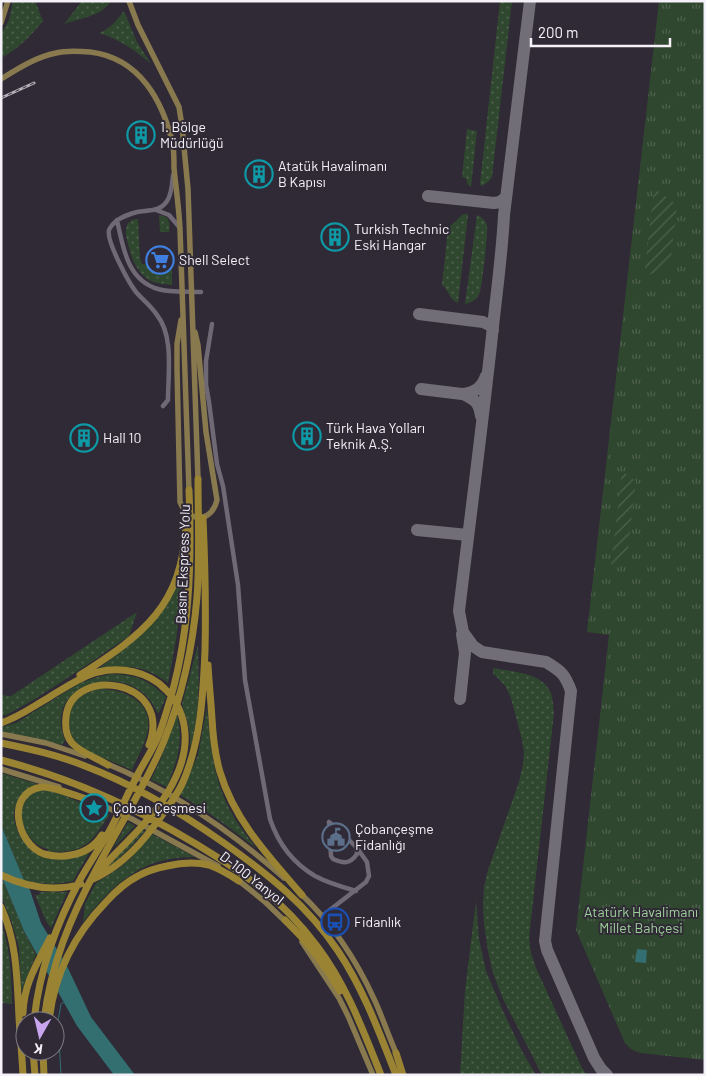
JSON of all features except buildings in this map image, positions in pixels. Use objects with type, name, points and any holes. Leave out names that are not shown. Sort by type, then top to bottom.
[{"type":"highway","points":[[1,875],[30,886],[56,888],[83,883],[113,869],[149,833],[172,802],[185,778],[199,730],[203,691],[206,592],[201,494],[198,480]]},
{"type":"highway","name":"Basın Ekspress Yolu","points":[[46,1011],[50,985],[61,945],[70,923],[97,867],[136,800],[167,734],[184,679],[190,651],[197,597],[198,480]]},
{"type":"highway","points":[[48,698],[61,687],[126,644],[148,624],[161,608],[172,589],[180,567],[185,541],[189,490]]},
{"type":"highway","name":"Basın Ekspress Yolu","points":[[53,936],[80,880],[111,828],[162,726],[182,649],[187,615],[191,538],[189,490]]},
{"type":"highway","points":[[205,639],[215,749],[220,773],[242,821],[302,895]]},
{"type":"highway","points":[[1,723],[21,715],[86,676],[108,670],[135,672],[146,676],[160,684],[171,696],[178,708],[184,721],[186,736],[184,752],[170,790],[149,818],[103,866],[83,897]]},
{"type":"highway","points":[[108,764],[80,750],[73,744],[69,739],[66,727],[66,712],[73,698],[87,689],[102,685],[120,686],[131,690],[148,705],[154,723],[154,732],[141,769]]},
{"type":"highway","points":[[1,743],[64,758],[106,774],[155,798],[187,817],[276,882],[320,927],[341,956],[360,988],[396,1075]]},
{"type":"highway","points":[[1,760],[44,773],[138,811],[243,874],[266,892],[306,932],[327,960],[357,1016],[380,1075]]},
{"type":"highway","points":[[98,803],[51,788],[40,787],[24,796],[18,815],[19,826],[26,839],[38,851],[49,855],[64,856],[81,852],[98,842],[116,817]]},
{"type":"highway","points":[[51,1011],[56,984],[75,942],[93,916],[130,880],[150,871],[171,865],[191,863],[219,870],[239,881]]},
{"type":"highway","points":[[1,907],[12,939],[17,964],[19,1011]]},
{"type":"highway","points":[[285,920],[311,948],[357,1016]]},
{"type":"highway","points":[[23,1011],[28,983],[34,968],[53,936]]},
{"type":"highway","points":[[36,1011],[42,974],[53,936]]},
{"type":"highway","points":[[396,1053],[403,1075]]},
{"type":"highway","points":[[22,1061],[23,1075]]},
{"type":"highway","points":[[34,1061],[35,1075]]},
{"type":"highway","points":[[43,1061],[44,1075]]},
{"type":"main road","points":[[1,23],[8,1]]},
{"type":"main road","name":"Basın Ekspress Yolu","points":[[129,1],[138,25],[179,107],[188,189],[198,480]]},
{"type":"main road","name":"Basın Ekspress Yolu","points":[[1,79],[39,58],[58,52],[78,51],[105,55],[130,67],[142,77],[158,100],[173,147],[180,229],[189,490]]},
{"type":"main road","points":[[183,308],[177,356],[180,496],[182,506],[187,513],[201,518],[212,512],[217,500],[206,432],[198,345],[196,334],[192,327]]},
{"type":"main road","points":[[1,734],[59,747],[108,764],[166,792],[194,808],[272,868],[322,916],[347,949],[374,999],[407,1075]]},
{"type":"main road","name":"D-100 Yanyol","points":[[1,769],[49,784],[98,803],[132,819],[208,860],[264,901],[285,920],[304,944],[339,998],[373,1075]]},
{"type":"street","points":[[156,210],[169,199],[174,168]]},
{"type":"street","points":[[163,406],[168,400],[168,346],[164,326],[158,316],[133,288],[111,244],[108,232],[117,220],[128,214],[156,210],[169,215],[180,229]]},
{"type":"street","points":[[117,220],[127,256],[137,276],[149,285],[159,289],[201,292]]},
{"type":"street","points":[[212,324],[206,361],[206,385],[217,464],[223,486],[238,585],[245,680],[270,819],[275,834],[298,863],[316,876],[356,891]]},
{"type":"street","points":[[322,916],[356,891],[366,882],[369,876],[367,862],[357,848],[329,822],[331,856],[333,860],[347,862],[353,860],[357,854],[357,848]]},
{"type":"green space","points":[[13,1],[35,1],[43,21],[24,42],[1,58],[1,34],[9,20]]},
{"type":"green space","points":[[82,1],[111,1],[96,14],[64,24]]},
{"type":"green space","points":[[500,1],[512,1],[492,177],[482,186],[480,184]]},
{"type":"green space","name":"Atatürk Havalimanı Millet Bahçesi","points":[[659,1],[705,1],[705,1060],[641,1053],[627,1046],[576,930],[609,635],[587,632]]},
{"type":"green space","points":[[124,11],[137,42],[151,64],[127,45],[99,33],[110,27]]},
{"type":"green space","points":[[467,129],[477,131],[471,187],[468,185],[466,178],[462,177]]},
{"type":"green space","points":[[654,188],[677,205],[670,266],[644,277]]},
{"type":"green space","points":[[464,214],[468,215],[458,303],[453,300],[442,285],[448,228]]},
{"type":"green space","points":[[159,215],[167,218],[169,232],[160,232]]},
{"type":"green space","points":[[477,215],[484,219],[487,226],[482,280],[477,297],[465,304]]},
{"type":"green space","points":[[138,219],[142,264],[172,264],[172,285],[149,280],[135,265],[127,242],[126,228],[131,221]]},
{"type":"green space","points":[[622,471],[636,481],[627,558],[611,565]]},
{"type":"green space","points":[[184,568],[176,640],[168,683],[148,671],[134,667],[119,666],[98,669],[150,626],[169,601]]},
{"type":"green space","points":[[137,612],[129,636],[35,699],[1,716],[1,695],[11,696]]},
{"type":"green space","points":[[198,645],[199,683],[191,746],[188,724],[182,704]]},
{"type":"green space","points":[[493,668],[534,677],[547,686],[552,695],[554,713],[529,938],[536,968],[582,1068],[587,1075],[542,1075],[503,999],[493,973],[484,924],[484,887],[488,870],[519,782],[524,752],[511,698],[506,687],[493,675]]},
{"type":"green space","points":[[111,674],[135,677],[153,686],[166,697],[159,713],[146,695],[130,685],[112,681],[93,683],[77,691],[66,703],[61,719],[65,740],[62,745],[1,731],[1,727],[16,723],[80,683]]},
{"type":"green space","points":[[99,689],[128,695],[136,700],[147,713],[147,734],[132,770],[82,748],[70,732],[70,709],[84,695]]},
{"type":"green space","points":[[207,707],[211,748],[220,787],[234,817],[256,848],[219,820],[180,795],[198,755]]},
{"type":"green space","points":[[177,715],[180,743],[167,787],[151,780]]},
{"type":"green space","points":[[1,773],[37,784],[21,796],[14,811],[16,828],[32,850],[41,856],[54,859],[72,858],[89,853],[73,881],[49,884],[24,880],[1,825]]},
{"type":"green space","points":[[41,789],[56,792],[109,815],[86,845],[70,851],[48,851],[48,849],[40,846],[28,836],[24,828],[21,812],[27,797]]},
{"type":"green space","points":[[128,822],[135,826],[113,848]]},
{"type":"green space","points":[[142,830],[145,831],[132,846],[107,867]]},
{"type":"green space","points":[[152,834],[195,857],[160,861],[131,874],[106,895],[83,922],[85,904],[96,883],[130,859]]},
{"type":"green space","points":[[1,879],[36,954],[21,991],[19,948],[12,923],[1,896]]},
{"type":"green space","points":[[40,892],[67,892],[51,928],[35,895],[39,895]]},
{"type":"green space","points":[[476,901],[479,939],[486,971],[522,1051],[536,1075],[460,1075],[465,991]]},
{"type":"green space","points":[[1,923],[9,953],[12,1004],[1,1003]]},
{"type":"shaded area","points":[[1,825],[30,890],[41,923],[67,966],[91,1017],[135,1075],[114,1075],[77,1026],[24,931],[1,875]]},
{"type":"shaded area","points":[[637,949],[647,950],[646,963],[635,962]]},
{"type":"waterway","points":[[61,1075],[58,1021],[61,1004],[64,1002]]},
{"type":"taxiway","points":[[530,1],[459,611],[463,632],[473,646],[482,652],[546,662],[562,674],[571,691],[545,941],[547,950],[594,1058],[607,1075]]},
{"type":"taxiway","points":[[428,196],[494,203],[500,202],[506,197]]},
{"type":"taxiway","points":[[419,314],[483,322],[491,326],[493,330]]},
{"type":"taxiway","points":[[481,416],[476,402],[463,394],[478,389],[486,376]]},
{"type":"taxiway","points":[[421,389],[470,395]]},
{"type":"taxiway","points":[[417,530],[468,535]]},
{"type":"taxiway","points":[[460,699],[465,653],[462,634]]},
{"type":"railway","points":[[1,98],[34,83]]},
{"type":"place","name":"1. Bölge Müdürlüğü","points":[[141,135]]},
{"type":"place","name":"Atatük Havalimanı B Kapısı","points":[[259,174]]},
{"type":"place","name":"Turkish Technic Eski Hangar","points":[[335,237]]},
{"type":"place","name":"Shell Select","points":[[160,260]]},
{"type":"place","name":"Türk Hava Yolları Teknik A.Ş.","points":[[307,436]]},
{"type":"place","name":"Hall 10","points":[[84,438]]},
{"type":"place","name":"Çoban Çeşmesi","points":[[94,808]]},
{"type":"place","name":"Çobançeşme Fidanlığı","points":[[336,837]]},
{"type":"place","name":"Fidanlık","points":[[335,922]]}]
